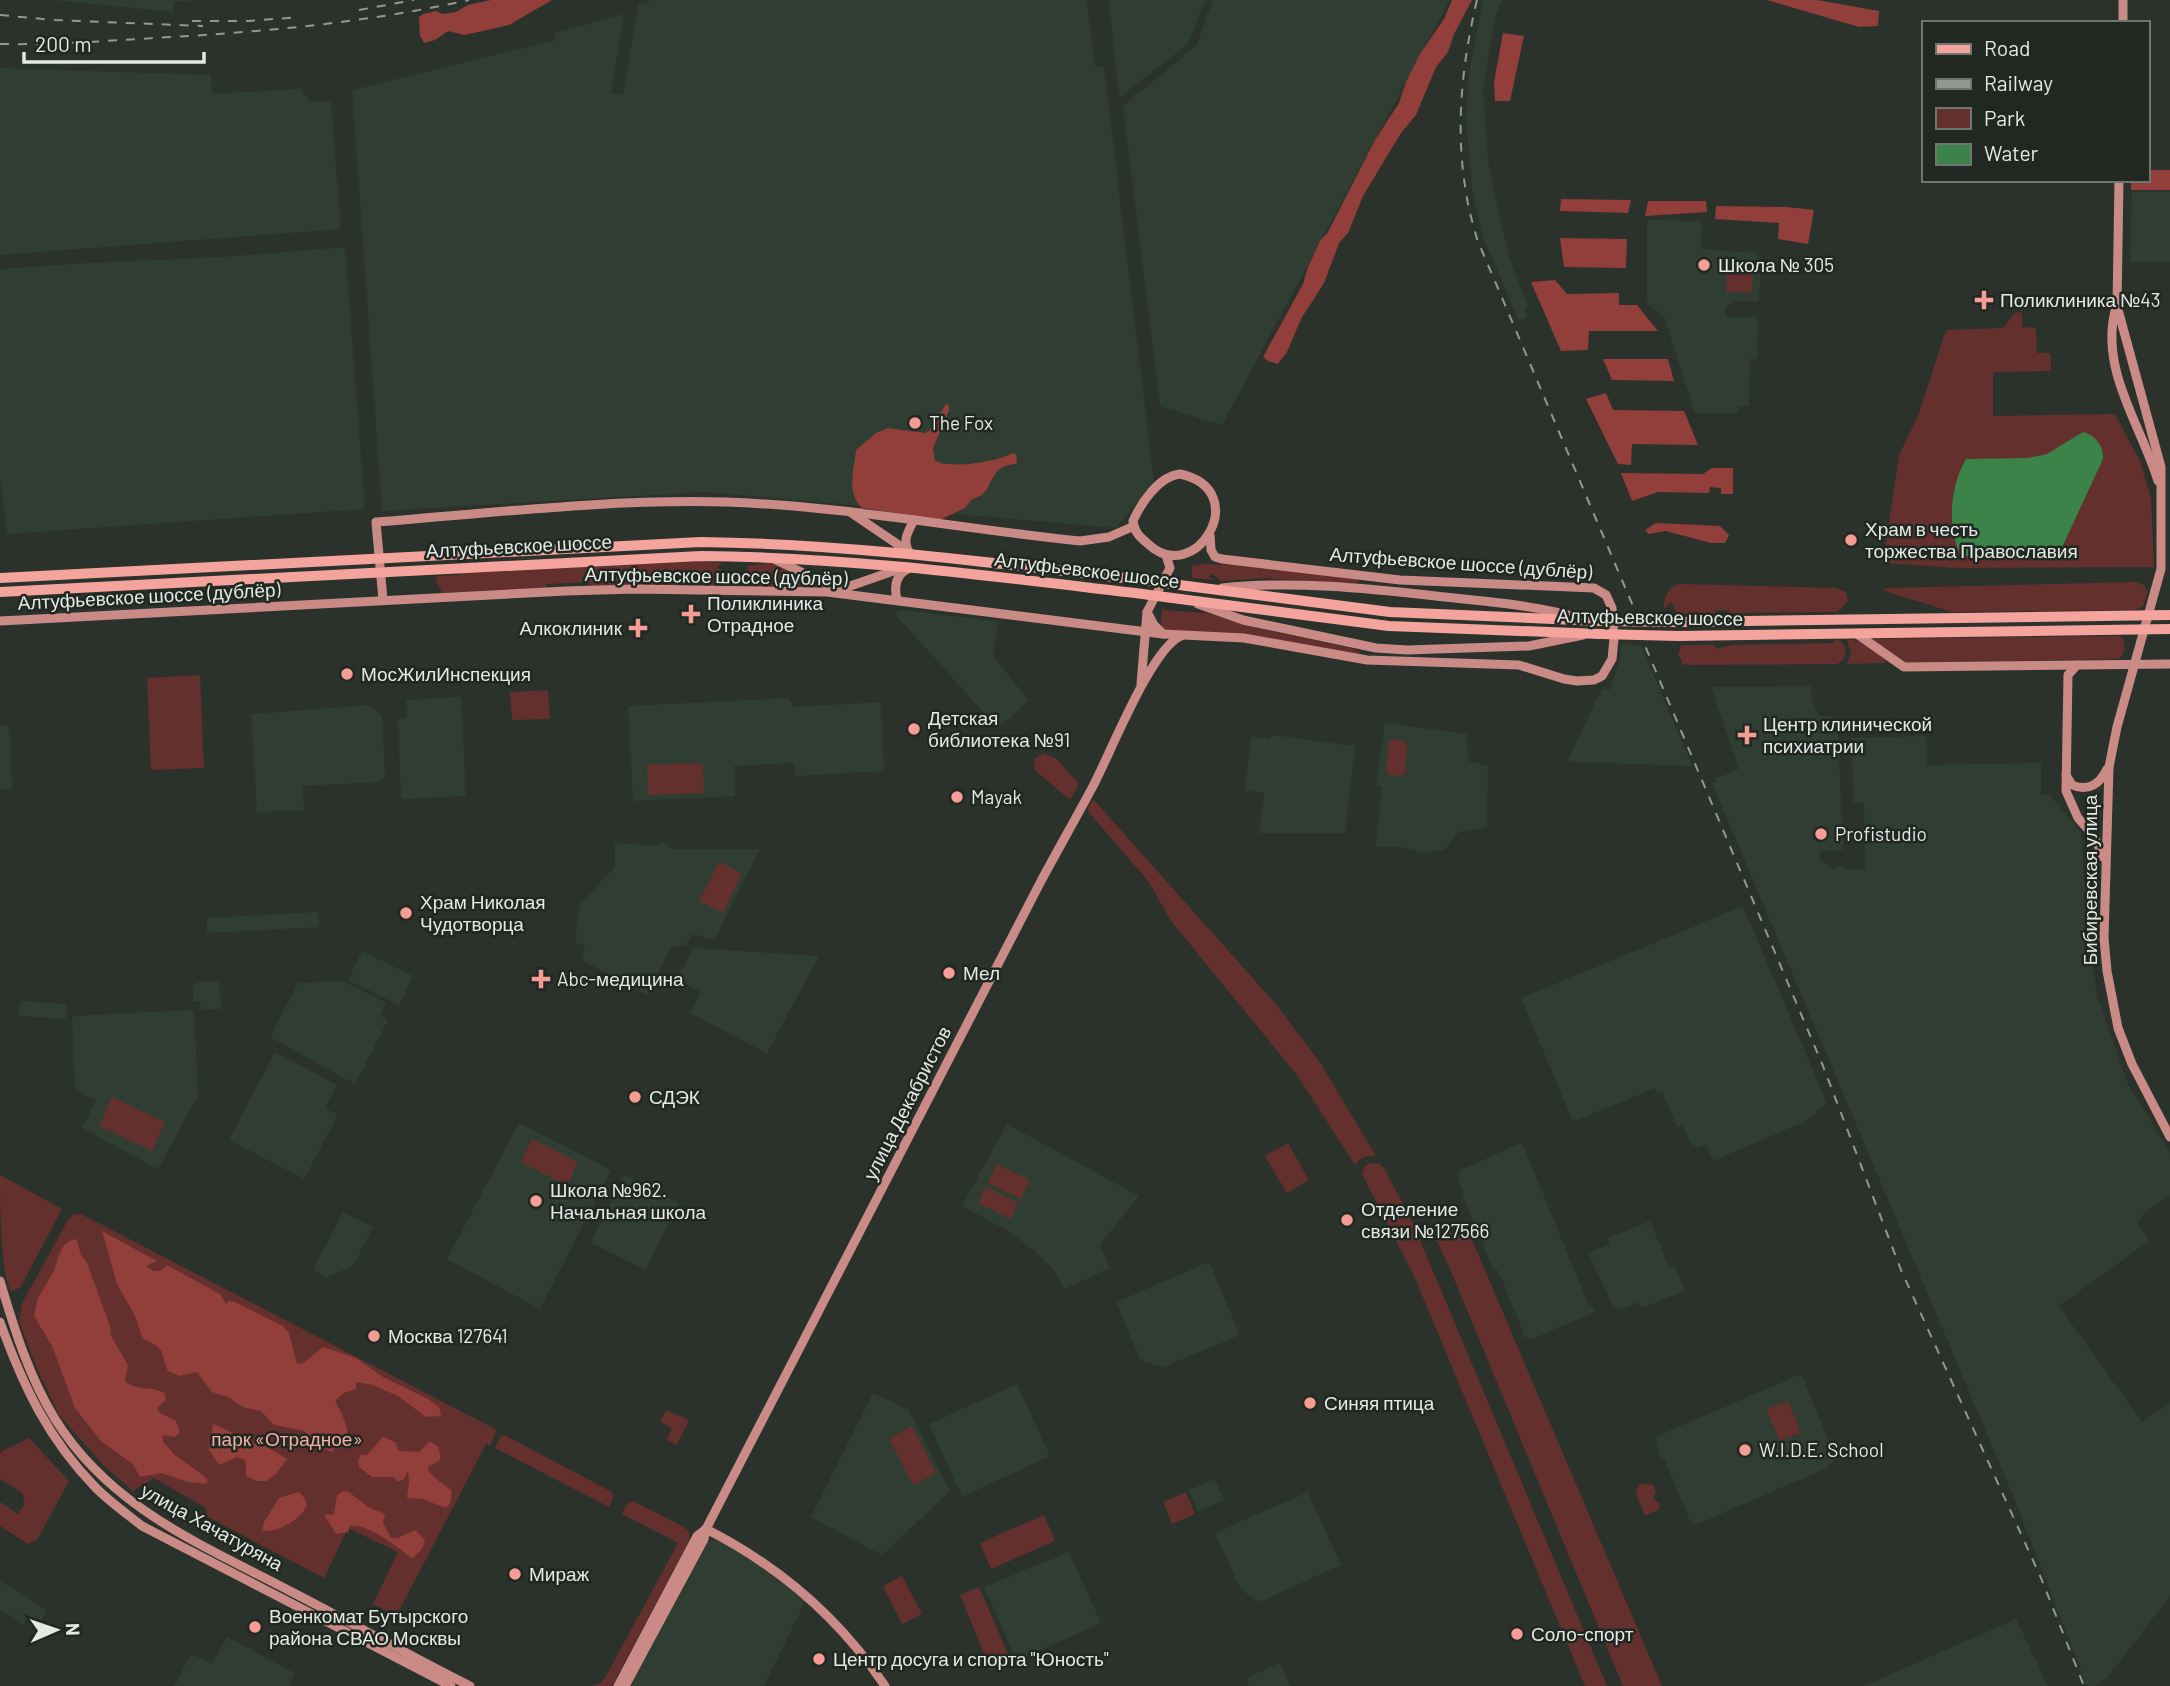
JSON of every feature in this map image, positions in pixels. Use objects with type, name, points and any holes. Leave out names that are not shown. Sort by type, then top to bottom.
[{"type":"main road","points":[[2123,0],[2123,21]]},
{"type":"main road","points":[[2119,182],[2117,306],[2112,339],[2117,375],[2152,464],[2161,505]]},
{"type":"main road","points":[[2117,306],[2161,467],[2161,505]]},
{"type":"main road","points":[[1180,474],[1202,483],[1211,494],[1216,507],[1216,518],[1210,535],[1195,549],[1182,555],[1166,555],[1151,547],[1133,526],[1136,514],[1164,479],[1180,474]]},
{"type":"main road","points":[[383,600],[376,522],[656,502],[744,503],[849,511],[1080,541],[1109,537],[1133,526]]},
{"type":"main road","name":"Бибиревская улица","points":[[2161,505],[2161,569],[2109,767],[2104,947],[2118,1028],[2138,1077],[2170,1137]]},
{"type":"main road","points":[[849,511],[909,552]]},
{"type":"main road","points":[[909,552],[905,538],[914,520]]},
{"type":"main road","name":"Алтуфьевское шоссе (дублёр)","points":[[0,621],[635,589],[827,592],[1144,632],[1244,638],[1346,657],[1406,662],[1519,665],[1567,680],[1594,680],[1605,673],[1613,653],[1613,615],[1608,598],[1602,592],[1590,588],[1408,581],[1222,559],[1215,557],[1211,550],[1210,535]]},
{"type":"main road","name":"Алтуфьевское шоссе","points":[[0,578],[701,542],[812,545],[909,552],[1318,605],[1410,614],[1677,622],[2170,615]]},
{"type":"main road","name":"улица Декабристов","points":[[1139,693],[1143,676],[1147,612],[1170,568],[1166,555]]},
{"type":"main road","name":"Алтуфьевское шоссе","points":[[0,592],[657,557],[769,557],[914,566],[1317,618],[1409,627],[1678,636],[2170,629]]},
{"type":"main road","points":[[769,557],[855,596]]},
{"type":"main road","points":[[827,592],[892,570],[914,566]]},
{"type":"main road","points":[[897,600],[895,585],[898,577],[914,566]]},
{"type":"main road","points":[[1345,574],[1402,592]]},
{"type":"main road","points":[[1351,589],[1408,581]]},
{"type":"main road","points":[[1191,587],[1254,585],[1402,592],[1541,608],[1596,621]]},
{"type":"main road","points":[[1185,599],[1243,620],[1356,645],[1407,650]]},
{"type":"main road","points":[[1147,612],[1163,634]]},
{"type":"main road","points":[[1346,657],[1407,650],[1529,646],[1596,634]]},
{"type":"main road","points":[[1857,634],[1904,667],[2170,664]]},
{"type":"main road","name":"улица Декабристов","points":[[625,1686],[704,1539],[706,1529],[1139,693],[1168,644],[1186,635]]},
{"type":"main road","points":[[1356,645],[1406,662]]},
{"type":"main road","points":[[2052,665],[2063,675],[2067,688]]},
{"type":"main road","points":[[2077,665],[2068,675],[2066,791],[2070,805],[2094,836],[2105,862]]},
{"type":"main road","points":[[2065,773],[2072,785],[2087,788],[2098,782],[2109,767]]},
{"type":"main road","name":"улица Хачатуряна","points":[[0,1281],[38,1388],[55,1420],[77,1450],[106,1481],[147,1514],[181,1534],[470,1686]]},
{"type":"main road","name":"улица Хачатуряна","points":[[0,1322],[28,1395],[69,1458],[107,1498],[142,1526],[451,1686]]},
{"type":"main road","points":[[706,1529],[752,1555],[816,1604],[863,1653],[885,1686]]},
{"type":"main road","name":"улица Декабристов","points":[[618,1686],[697,1536],[706,1529]]},
{"type":"main road","points":[[176,1544],[181,1534]]},
{"type":"shaded area","points":[[52,0],[201,0],[174,2],[173,12]]},
{"type":"shaded area","points":[[491,0],[552,0],[509,25],[465,35],[448,31],[435,40],[424,43],[420,36],[419,17],[423,14],[436,11],[442,14],[456,12],[468,5]]},
{"type":"shaded area","points":[[653,0],[1087,0],[1095,67],[1104,67],[1154,482],[1116,528],[706,492],[382,511],[352,90],[556,40],[554,33],[624,14],[611,93],[623,95],[638,5]]},
{"type":"shaded area","points":[[1109,0],[1205,0],[1188,44],[1119,98]]},
{"type":"shaded area","points":[[1213,0],[1450,0],[1222,425],[1160,406],[1123,106],[1197,45]]},
{"type":"shaded area","points":[[1452,0],[1472,0],[1448,52],[1436,67],[1416,115],[1401,133],[1363,196],[1348,233],[1339,243],[1324,283],[1301,319],[1287,352],[1278,364],[1268,361],[1263,357],[1303,284],[1320,241],[1328,232],[1375,140],[1399,103],[1420,54],[1444,19]]},
{"type":"shaded area","points":[[1483,0],[1502,0],[1495,18],[1483,90],[1488,161],[1495,196],[1509,256],[1528,306],[1524,308],[1528,317],[1519,321],[1483,237],[1472,190],[1466,116],[1469,74]]},
{"type":"shaded area","points":[[1767,0],[1817,0],[1879,11],[1878,26],[1859,27]]},
{"type":"shaded area","points":[[1503,33],[1524,36],[1510,101],[1495,101],[1494,82]]},
{"type":"shaded area","points":[[0,68],[211,75],[212,94],[300,89],[311,102],[331,101],[341,229],[0,255]]},
{"type":"shaded area","points":[[2149,170],[2170,170],[2170,190],[2131,190],[2131,182],[2149,182]]},
{"type":"shaded area","points":[[2132,192],[2170,192],[2170,262],[2130,262]]},
{"type":"shaded area","points":[[1561,199],[1631,200],[1628,213],[1560,211]]},
{"type":"shaded area","points":[[1648,201],[1706,201],[1707,212],[1645,216]]},
{"type":"shaded area","points":[[1716,206],[1814,210],[1808,244],[1778,239],[1779,223],[1715,219]]},
{"type":"shaded area","points":[[1647,220],[1702,221],[1701,249],[1755,253],[1761,259],[1759,301],[1736,301],[1725,308],[1726,317],[1758,317],[1757,359],[1750,359],[1749,406],[1738,406],[1738,413],[1695,413],[1664,317],[1647,303]]},
{"type":"shaded area","points":[[1560,238],[1627,239],[1626,268],[1564,267]]},
{"type":"shaded area","points":[[345,247],[365,509],[7,534],[0,477],[0,269],[222,257]]},
{"type":"shaded area","points":[[1555,280],[1567,294],[1619,293],[1619,305],[1637,305],[1658,331],[1589,331],[1588,350],[1561,351],[1531,282]]},
{"type":"shaded area","points":[[1603,359],[1668,359],[1674,381],[1612,380]]},
{"type":"shaded area","points":[[1606,393],[1613,410],[1684,411],[1698,445],[1632,444],[1631,465],[1618,464],[1586,399]]},
{"type":"shaded area","points":[[946,404],[949,405],[949,410],[933,448],[935,461],[952,464],[974,463],[1013,453],[1017,463],[996,473],[986,491],[972,499],[965,508],[940,520],[862,508],[853,488],[856,450],[876,433],[888,428],[925,433],[929,431]]},
{"type":"shaded area","points":[[1712,468],[1733,468],[1733,494],[1721,494],[1721,488],[1710,487],[1709,493],[1658,492],[1632,501],[1621,473],[1703,474]]},
{"type":"shaded area","points":[[1656,523],[1720,526],[1729,535],[1725,543],[1711,543],[1666,531],[1649,534],[1645,530]]},
{"type":"shaded area","points":[[900,610],[998,621],[993,657],[1029,700],[999,727],[994,724],[895,614]]},
{"type":"shaded area","points":[[1621,644],[1641,645],[1692,766],[1568,760],[1599,694],[1604,689],[1610,690],[1620,660]]},
{"type":"shaded area","points":[[1811,686],[1812,700],[1819,716],[1832,716],[1838,727],[1843,850],[1821,850],[1820,860],[1834,869],[1837,865],[1849,870],[1865,869],[1864,803],[1853,802],[1852,738],[1926,736],[1927,765],[2041,763],[2041,795],[2050,795],[2081,832],[2088,935],[2098,1003],[2128,1084],[2170,1153],[2170,1195],[2137,1222],[2149,1241],[2059,1306],[2142,1422],[2170,1403],[2170,1596],[2108,1677],[2094,1686],[2087,1686],[2014,1498],[1712,783],[1716,782],[1714,779],[1739,769],[1711,687]]},
{"type":"shaded area","points":[[461,697],[466,796],[401,799],[398,719],[407,718],[406,700]]},
{"type":"shaded area","points":[[789,698],[793,707],[881,702],[884,771],[795,776],[794,763],[734,766],[735,796],[633,801],[628,706]]},
{"type":"shaded area","points":[[370,705],[382,716],[385,775],[379,782],[303,786],[304,810],[257,812],[251,714]]},
{"type":"shaded area","points":[[1385,723],[1467,734],[1468,761],[1488,766],[1487,827],[1459,832],[1444,850],[1421,852],[1402,847],[1376,847],[1382,786],[1376,785]]},
{"type":"shaded area","points":[[0,725],[9,725],[12,789],[0,789]]},
{"type":"shaded area","points":[[1271,735],[1355,746],[1345,833],[1259,833],[1264,793],[1245,790],[1251,737],[1270,739]]},
{"type":"shaded area","points":[[662,842],[674,849],[760,849],[716,937],[712,940],[692,934],[686,945],[671,947],[647,995],[582,960],[585,946],[575,942],[580,904],[615,867],[615,843],[656,846]]},
{"type":"shaded area","points":[[1743,906],[1827,1103],[1804,1122],[1713,1161],[1706,1144],[1692,1147],[1683,1125],[1677,1127],[1662,1092],[1657,1093],[1655,1088],[1573,1122],[1521,998]]},
{"type":"shaded area","points":[[318,912],[319,927],[207,933],[207,918]]},
{"type":"shaded area","points":[[693,948],[819,956],[767,1053],[690,1013],[701,992],[677,979]]},
{"type":"shaded area","points":[[362,951],[413,976],[399,1005],[348,980]]},
{"type":"shaded area","points":[[219,981],[221,1009],[201,1010],[200,1001],[193,1001],[193,986],[198,982]]},
{"type":"shaded area","points":[[342,981],[386,1003],[380,1015],[388,1020],[355,1084],[270,1037],[298,983]]},
{"type":"shaded area","points":[[20,1001],[67,1004],[66,1019],[19,1016]]},
{"type":"shaded area","points":[[194,1010],[198,1095],[158,1169],[82,1128],[96,1101],[75,1089],[72,1016]]},
{"type":"shaded area","points":[[275,1052],[337,1085],[325,1108],[338,1115],[304,1179],[229,1140]]},
{"type":"shaded area","name":"Школа №962. Начальная школа","points":[[519,1123],[611,1170],[540,1309],[447,1259]]},
{"type":"shaded area","points":[[1007,1124],[1139,1196],[1100,1245],[1110,1268],[1064,1289],[1055,1271],[1033,1250],[1008,1231],[962,1206]]},
{"type":"shaded area","points":[[1521,1143],[1589,1306],[1592,1305],[1595,1312],[1532,1339],[1521,1336],[1524,1334],[1498,1270],[1494,1271],[1458,1178],[1461,1170]]},
{"type":"shaded area","points":[[624,1175],[679,1203],[645,1270],[591,1243]]},
{"type":"shaded area","points":[[343,1212],[373,1227],[353,1266],[327,1277],[313,1270]]},
{"type":"shaded area","points":[[1650,1221],[1669,1267],[1674,1265],[1685,1291],[1641,1308],[1639,1302],[1620,1310],[1618,1307],[1614,1308],[1588,1253],[1610,1244],[1608,1238]]},
{"type":"shaded area","points":[[102,1231],[157,1261],[146,1266],[154,1271],[160,1271],[167,1265],[220,1294],[226,1304],[229,1301],[235,1302],[283,1326],[289,1333],[297,1364],[303,1363],[323,1347],[356,1358],[383,1377],[428,1399],[439,1407],[441,1416],[426,1417],[398,1396],[373,1385],[356,1382],[356,1389],[344,1393],[335,1401],[345,1421],[347,1436],[346,1441],[339,1442],[332,1452],[317,1445],[304,1431],[274,1425],[261,1411],[243,1407],[228,1397],[212,1392],[197,1372],[180,1376],[168,1371],[160,1349],[143,1339],[135,1316],[117,1284]]},
{"type":"shaded area","points":[[77,1240],[81,1255],[87,1263],[110,1326],[111,1336],[128,1365],[125,1381],[134,1386],[164,1393],[166,1399],[157,1408],[160,1413],[176,1421],[180,1433],[175,1437],[163,1435],[163,1442],[175,1455],[204,1476],[208,1481],[205,1484],[188,1482],[162,1473],[140,1477],[133,1464],[101,1441],[75,1408],[52,1346],[34,1316],[38,1298],[54,1271],[60,1252],[65,1244]]},
{"type":"shaded area","points":[[1209,1262],[1240,1335],[1163,1367],[1141,1361],[1116,1302]]},
{"type":"shaded area","name":"W.I.D.E. School","points":[[1801,1374],[1837,1460],[1827,1468],[1695,1525],[1691,1523],[1664,1458],[1661,1459],[1655,1437]]},
{"type":"shaded area","points":[[1017,1384],[1050,1456],[962,1497],[929,1424]]},
{"type":"shaded area","points":[[873,1393],[909,1410],[950,1491],[882,1555],[811,1517]]},
{"type":"shaded area","points":[[213,1424],[233,1433],[242,1442],[262,1444],[287,1459],[276,1474],[266,1481],[257,1481],[246,1476],[245,1460],[237,1457],[219,1465],[209,1450]]},
{"type":"shaded area","points":[[383,1437],[395,1442],[399,1451],[419,1452],[430,1441],[438,1447],[441,1456],[439,1461],[428,1467],[428,1470],[452,1491],[450,1503],[446,1508],[422,1499],[407,1498],[408,1471],[404,1479],[398,1482],[394,1477],[372,1477],[359,1467],[361,1455],[367,1455]]},
{"type":"shaded area","points":[[1215,1479],[1224,1500],[1198,1512],[1189,1490]]},
{"type":"shaded area","points":[[343,1491],[385,1514],[383,1523],[391,1538],[398,1538],[415,1530],[425,1540],[422,1549],[413,1558],[410,1557],[381,1536],[356,1526],[350,1526],[348,1532],[336,1534],[324,1515],[334,1514],[337,1495]]},
{"type":"shaded area","points":[[299,1492],[307,1505],[300,1516],[281,1528],[262,1531],[264,1522],[279,1498]]},
{"type":"shaded area","points":[[1308,1492],[1341,1565],[1259,1602],[1241,1590],[1215,1533]]},
{"type":"shaded area","points":[[712,1540],[720,1541],[766,1569],[806,1600],[764,1686],[629,1686],[705,1544]]},
{"type":"shaded area","points":[[1069,1552],[1101,1623],[1017,1661],[984,1587]]},
{"type":"shaded area","points":[[0,1581],[47,1610],[40,1621],[27,1617],[23,1624],[0,1609]]},
{"type":"shaded area","points":[[2016,1619],[2048,1686],[1864,1686]]},
{"type":"shaded area","points":[[227,1637],[295,1673],[289,1686],[174,1686],[191,1654],[212,1664]]},
{"type":"shaded area","points":[[1280,1663],[1290,1686],[1249,1686],[1246,1678]]},
{"type":"green space","points":[[1727,261],[1753,262],[1752,292],[1726,292]]},
{"type":"green space","points":[[2022,312],[2022,327],[2036,328],[2037,353],[2051,353],[2051,371],[1993,372],[1993,416],[2115,414],[2140,461],[2151,498],[2154,567],[1958,568],[1883,563],[1899,455],[1918,416],[1946,330],[2003,328],[2015,313]]},
{"type":"green space","points":[[705,559],[706,562],[722,563],[716,568],[721,569],[715,586],[709,586],[709,581],[680,581],[679,585],[590,586],[589,582],[547,584],[547,588],[442,593],[436,580],[437,576],[459,575],[460,570]]},
{"type":"green space","points":[[766,561],[771,561],[819,586],[754,587],[746,566],[765,564]]},
{"type":"green space","points":[[1228,563],[1357,579],[1359,582],[1356,584],[1264,578],[1221,581],[1211,573],[1209,577],[1216,580],[1192,578],[1192,566]]},
{"type":"green space","points":[[2135,582],[2144,585],[2148,592],[2143,606],[2136,610],[1952,612],[1882,590],[1887,588]]},
{"type":"green space","points":[[1680,584],[1836,588],[1846,592],[1848,602],[1837,612],[1729,613],[1726,610],[1677,614],[1671,602],[1664,609],[1664,605],[1670,590]]},
{"type":"green space","points":[[1162,610],[1208,613],[1257,628],[1360,652],[1359,655],[1169,632],[1162,626]]},
{"type":"green space","points":[[2119,636],[2124,640],[2124,649],[2118,659],[1906,663],[1870,639]]},
{"type":"green space","points":[[1834,639],[1842,642],[1845,651],[1844,657],[1837,664],[1688,665],[1681,664],[1682,660],[1678,656],[1681,645],[1714,645],[1717,649],[1730,645],[1834,643]]},
{"type":"green space","points":[[1847,639],[1865,643],[1886,659],[1885,663],[1847,664],[1851,653]]},
{"type":"green space","points":[[200,675],[204,768],[151,770],[147,678]]},
{"type":"green space","points":[[548,690],[550,719],[512,720],[510,692]]},
{"type":"green space","points":[[1393,739],[1404,740],[1407,745],[1405,773],[1400,776],[1389,775],[1386,771],[1389,742]]},
{"type":"green space","points":[[1044,753],[1057,759],[1079,784],[1070,800],[1035,770],[1034,759]]},
{"type":"green space","points":[[703,763],[704,793],[648,795],[647,765]]},
{"type":"green space","points":[[1093,799],[1275,1003],[1321,1064],[1376,1156],[1364,1157],[1355,1165],[1297,1075],[1171,921],[1149,882],[1087,810]]},
{"type":"green space","points":[[719,862],[742,873],[723,913],[699,901]]},
{"type":"green space","points":[[112,1097],[165,1122],[152,1151],[99,1126]]},
{"type":"green space","points":[[532,1139],[578,1162],[567,1185],[521,1162]]},
{"type":"green space","points":[[1288,1143],[1309,1180],[1287,1193],[1265,1156]]},
{"type":"green space","points":[[1371,1163],[1380,1164],[1384,1168],[1412,1221],[1607,1686],[1585,1686],[1414,1276],[1362,1174],[1365,1166]]},
{"type":"green space","points":[[997,1164],[1030,1180],[1021,1199],[988,1183]]},
{"type":"green space","points":[[0,1175],[62,1209],[20,1288],[11,1291],[3,1253]]},
{"type":"green space","points":[[986,1187],[1018,1203],[1011,1219],[978,1203]]},
{"type":"green space","name":"парк «Отрадное»","points":[[74,1214],[81,1214],[497,1430],[490,1446],[486,1444],[400,1609],[403,1612],[399,1618],[373,1604],[398,1552],[348,1528],[324,1578],[206,1516],[206,1508],[154,1478],[133,1491],[104,1466],[59,1415],[37,1369],[19,1321],[22,1303],[68,1220]]},
{"type":"green space","points":[[1467,1228],[1662,1686],[1623,1686],[1436,1239]]},
{"type":"green space","points":[[1788,1401],[1801,1432],[1780,1441],[1766,1409]]},
{"type":"green space","points":[[666,1410],[689,1420],[677,1445],[667,1440],[672,1428],[660,1422]]},
{"type":"green space","points":[[912,1426],[936,1473],[913,1485],[889,1439]]},
{"type":"green space","points":[[504,1435],[612,1492],[613,1499],[609,1507],[495,1448]]},
{"type":"green space","points":[[29,1438],[69,1481],[37,1540],[28,1544],[0,1526],[0,1502],[18,1514],[25,1504],[22,1493],[0,1479],[0,1454]]},
{"type":"green space","points":[[1639,1484],[1653,1485],[1656,1491],[1653,1498],[1660,1504],[1658,1510],[1645,1516],[1636,1494]]},
{"type":"green space","points":[[1186,1492],[1195,1514],[1172,1524],[1163,1502]]},
{"type":"green space","points":[[633,1501],[689,1531],[689,1541],[612,1686],[592,1686],[605,1678],[678,1543],[622,1514],[628,1503]]},
{"type":"green space","points":[[1044,1515],[1055,1541],[991,1569],[980,1543]]},
{"type":"green space","points":[[902,1576],[922,1614],[902,1624],[883,1586]]},
{"type":"green space","points":[[979,1587],[1011,1661],[991,1670],[960,1595]]},
{"type":"water","points":[[2083,432],[2098,442],[2103,459],[2058,556],[1992,558],[1960,554],[1953,530],[1952,506],[1956,481],[1966,459],[2028,458],[2047,454]]},
{"type":"railway","points":[[359,10],[414,0]]},
{"type":"railway","points":[[0,44],[195,36],[274,29],[352,21],[469,0]]},
{"type":"railway","points":[[1477,0],[1467,48],[1461,120],[1463,168],[1477,239],[1633,606],[1643,641],[1823,1066],[1901,1270],[2041,1578],[2084,1686]]},
{"type":"railway","points":[[0,15],[203,26]]},
{"type":"railway","points":[[192,21],[300,17]]},
{"type":"place","name":"Школа № 305","points":[[1704,265]]},
{"type":"place","name":"Поликлиника №43","points":[[1984,300]]},
{"type":"place","name":"The Fox","points":[[915,423]]},
{"type":"place","name":"Храм в честь торжества Православия","points":[[1851,540]]},
{"type":"place","name":"Поликлиника Отрадное","points":[[691,614]]},
{"type":"place","name":"Алкоклиник","points":[[638,628]]},
{"type":"place","name":"МосЖилИнспекция","points":[[347,674]]},
{"type":"place","name":"Детская библиотека №91","points":[[914,729]]},
{"type":"place","name":"Центр клинической психиатрии","points":[[1747,735]]},
{"type":"place","name":"Mayak","points":[[957,797]]},
{"type":"place","name":"Profistudio","points":[[1821,834]]},
{"type":"place","name":"Храм Николая Чудотворца","points":[[406,913]]},
{"type":"place","name":"Мел","points":[[949,973]]},
{"type":"place","name":"Abc-медицина","points":[[541,979]]},
{"type":"place","name":"СДЭК","points":[[635,1097]]},
{"type":"place","name":"Школа №962. Начальная школа","points":[[536,1201]]},
{"type":"place","name":"Отделение связи №127566","points":[[1347,1220]]},
{"type":"place","name":"Москва 127641","points":[[374,1336]]},
{"type":"place","name":"Синяя птица","points":[[1310,1403]]},
{"type":"place","name":"W.I.D.E. School","points":[[1745,1450]]},
{"type":"place","name":"Мираж","points":[[515,1574]]},
{"type":"place","name":"Военкомат Бутырского района СВАО Москвы","points":[[255,1627]]},
{"type":"place","name":"Соло-спорт","points":[[1517,1634]]},
{"type":"place","name":"Центр досуга и спорта \"Юность\"","points":[[819,1659]]}]
